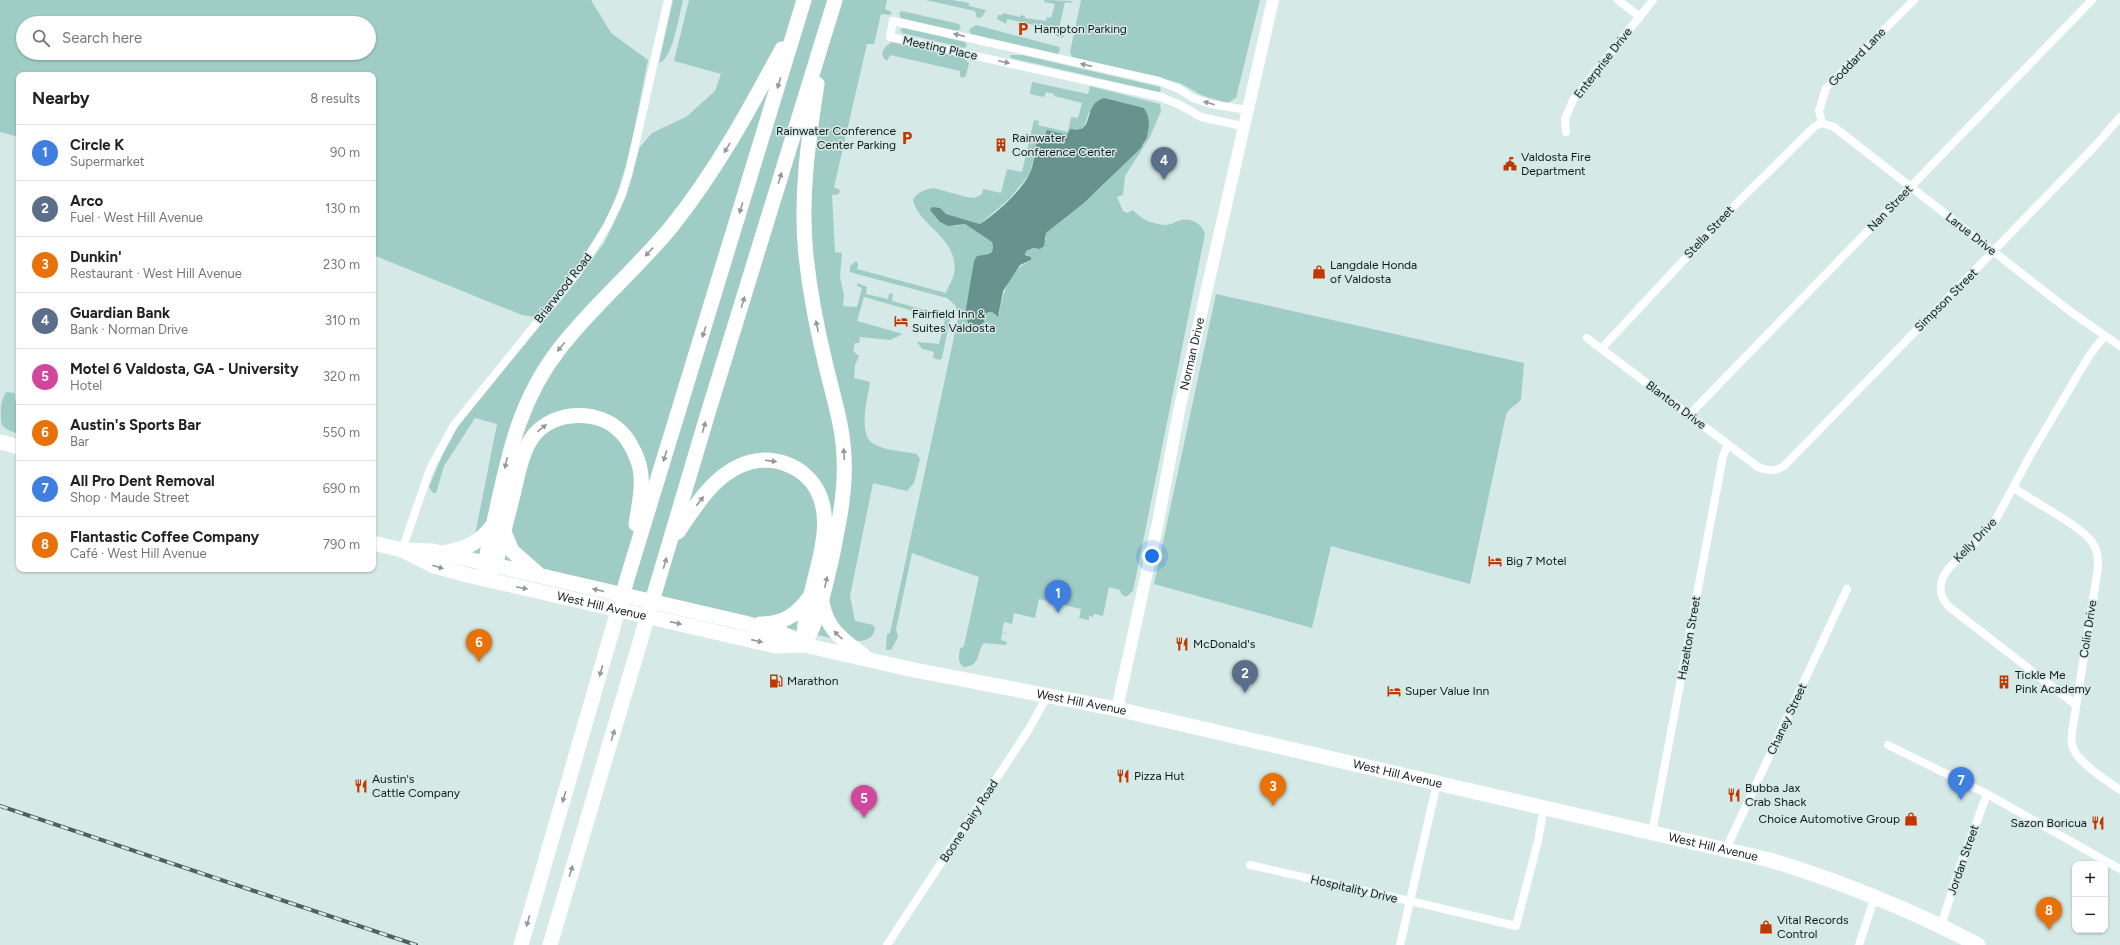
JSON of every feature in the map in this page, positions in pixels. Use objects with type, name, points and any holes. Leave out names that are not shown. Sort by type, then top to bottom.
[{"type":"highway","points":[[521,945],[628,576],[804,0]]},
{"type":"highway","points":[[550,945],[708,413],[833,6]]},
{"type":"highway","points":[[745,623],[768,624],[782,621],[816,600],[843,508],[844,456],[840,422],[811,294],[806,253],[804,203],[808,136],[833,6]]},
{"type":"highway","points":[[545,577],[532,570],[512,551],[499,528],[508,453],[517,423],[530,394],[541,374],[573,332],[654,247],[700,189],[753,104],[798,19]]},
{"type":"highway","points":[[484,579],[523,456],[533,437],[545,425],[569,416],[589,416],[597,418],[620,431],[631,444],[638,462],[640,493],[628,576]]},
{"type":"highway","points":[[0,442],[16,446]]},
{"type":"highway","points":[[670,545],[701,498],[722,476],[734,468],[756,461],[767,460],[787,464],[802,473],[814,484],[822,500],[824,509],[823,538],[813,629],[804,645]]},
{"type":"highway","points":[[443,553],[461,550],[476,543],[499,528]]},
{"type":"highway","name":"West Hill Avenue","points":[[376,543],[402,550],[434,566],[484,579],[776,646],[804,645],[867,658],[914,670],[1116,709],[1726,849],[1801,869],[1875,896],[1941,926],[1978,945]]},
{"type":"highway","name":"West Hill Avenue","points":[[402,550],[433,551],[443,553],[745,623],[781,633],[804,645]]},
{"type":"highway","points":[[816,600],[826,620],[838,636],[867,658]]},
{"type":"street","name":"Briarwood Road","points":[[402,550],[430,469],[454,425],[579,271],[595,248],[614,212],[634,156],[668,0]]},
{"type":"street","name":"Norman Drive","points":[[1116,709],[1158,522],[1179,411],[1242,126],[1273,0]]},
{"type":"street","points":[[1618,0],[1640,17]]},
{"type":"street","name":"Enterprise Drive","points":[[1566,132],[1565,119],[1572,100],[1640,17],[1652,0]]},
{"type":"street","name":"Goddard Lane","points":[[1822,123],[1819,111],[1826,88],[1914,0]]},
{"type":"street","name":"Nan Street","points":[[1689,415],[2092,0]]},
{"type":"street","name":"Meeting Place","points":[[1242,126],[1201,117],[1180,104],[1161,97],[890,37],[893,20],[1159,81],[1179,88],[1192,98],[1211,104],[1247,110]]},
{"type":"street","name":"Simpson Street","points":[[1765,470],[1777,470],[1784,466],[1993,252],[2096,145],[2120,117]]},
{"type":"street","name":"Larue Drive","points":[[1822,123],[1834,127],[1993,252],[2120,346]]},
{"type":"street","name":"Stella Street","points":[[1602,348],[1737,203],[1814,127],[1822,123]]},
{"type":"street","name":"Kelly Drive","points":[[2076,705],[1944,600],[1940,588],[1944,573],[1994,523],[2031,454],[2077,376],[2091,353],[2105,336]]},
{"type":"street","name":"Blanton Drive","points":[[1587,338],[1758,467],[1765,470]]},
{"type":"street","name":"Hazelton Street","points":[[1652,833],[1723,456],[1728,444]]},
{"type":"street","name":"Colin Drive","points":[[2014,488],[2081,531],[2093,543],[2096,551],[2098,568],[2072,732],[2072,745],[2076,754],[2084,763],[2120,790]]},
{"type":"street","name":"Chaney Street","points":[[1726,849],[1842,603],[1847,589]]},
{"type":"street","name":"Boone Dairy Road","points":[[886,945],[1029,729],[1048,695]]},
{"type":"street","points":[[1888,745],[1987,794],[2120,869]]},
{"type":"street","name":"Hospitality Drive","points":[[1250,865],[1410,901],[1437,783]]},
{"type":"street","name":"Jordan Street","points":[[1941,926],[1958,872],[1987,794]]},
{"type":"street","points":[[1400,945],[1410,901],[1516,926],[1538,841],[1544,807]]},
{"type":"street","points":[[1858,945],[1875,896]]},
{"type":"shaded area","points":[[0,0],[591,0],[611,33],[648,60],[629,153],[615,198],[606,219],[582,260],[536,317],[522,315],[376,256],[376,72],[16,72],[16,136],[0,132]]},
{"type":"shaded area","points":[[673,0],[683,0],[672,45],[664,60],[659,63]]},
{"type":"shaded area","points":[[689,0],[887,0],[885,9],[892,12],[890,15],[881,14],[874,44],[867,44],[834,187],[840,190],[839,194],[832,195],[835,252],[842,253],[840,277],[844,295],[843,306],[857,307],[862,288],[857,286],[857,283],[867,287],[866,294],[888,299],[889,294],[893,293],[892,301],[943,315],[946,309],[950,319],[942,358],[940,360],[933,358],[934,352],[922,349],[917,342],[939,344],[945,320],[864,297],[857,321],[903,334],[890,340],[860,337],[859,343],[855,343],[853,351],[859,356],[855,365],[854,378],[870,382],[865,415],[866,433],[869,439],[878,446],[917,454],[920,459],[914,483],[907,491],[873,483],[850,596],[855,621],[873,625],[875,628],[870,638],[865,640],[852,641],[835,639],[471,555],[497,424],[475,418],[444,466],[436,493],[433,493],[429,487],[450,437],[463,418],[564,297],[604,243],[621,208],[640,147],[652,133],[686,117],[715,91],[721,74],[674,61]]},
{"type":"shaded area","points":[[926,0],[952,0],[969,3],[969,6],[986,10],[982,17],[977,18],[975,11]]},
{"type":"shaded area","points":[[1044,0],[1072,1],[1071,3],[1065,2],[1059,28],[1065,30],[1063,38],[1056,36],[1056,30],[1007,19],[1006,24],[997,19],[998,15],[1002,15],[1003,13],[1046,21],[1047,17],[1051,18],[1055,4],[1044,2]]},
{"type":"shaded area","points":[[1081,0],[1260,0],[1236,98],[1227,103],[1201,95],[1180,83],[1072,57],[1070,52]]},
{"type":"shaded area","points":[[902,11],[959,24],[961,28],[957,31],[901,18],[899,13]]},
{"type":"shaded area","points":[[976,25],[1059,47],[1060,50],[1058,54],[971,34],[969,30]]},
{"type":"shaded area","points":[[903,28],[965,42],[967,46],[964,48],[902,33],[900,30]]},
{"type":"shaded area","points":[[892,42],[962,57],[969,63],[966,76],[962,78],[960,76],[960,71],[890,55],[887,61],[883,56],[883,51]]},
{"type":"shaded area","points":[[1010,55],[1022,55],[1160,87],[1161,90],[1159,92],[1011,58]]},
{"type":"shaded area","points":[[1032,82],[1088,94],[1090,86],[1160,104],[1161,111],[1150,137],[1125,176],[1123,195],[1117,197],[1123,211],[1127,213],[1133,210],[1144,219],[1168,225],[1181,220],[1193,221],[1202,227],[1205,234],[1133,591],[1126,597],[1121,594],[1120,590],[1109,587],[1103,616],[1094,614],[1093,617],[1089,616],[1089,620],[1079,618],[1081,609],[1039,599],[1035,618],[1014,613],[1012,624],[1004,622],[1002,632],[1009,634],[1002,633],[1001,640],[1007,642],[1006,645],[984,643],[973,665],[963,667],[959,661],[960,649],[964,646],[979,577],[912,553],[896,629],[898,637],[891,650],[886,650],[887,634],[890,633],[959,314],[955,305],[947,298],[853,273],[850,272],[850,266],[856,261],[858,264],[857,269],[946,293],[954,274],[954,262],[951,251],[945,242],[923,218],[913,200],[922,191],[934,188],[975,198],[982,194],[983,189],[1001,193],[1007,169],[1022,172],[1034,120],[1039,121],[1038,125],[1068,132],[1071,117],[1078,118],[1082,103],[1054,96],[1054,94],[1046,92],[1044,97],[1030,94]],"holes":[[[1089,112],[1148,130],[1144,144],[1100,188],[1084,203],[1046,233],[1046,239],[1037,249],[1033,248],[1026,251],[1025,254],[1029,256],[1030,261],[1017,270],[1012,277],[1002,299],[999,315],[996,316],[992,312],[988,312],[985,315],[984,322],[976,329],[970,327],[967,322],[974,261],[983,255],[991,254],[993,244],[965,224],[955,226],[941,208],[946,214],[980,224],[1009,199],[1030,174],[1036,144],[1045,136],[1067,135],[1073,129],[1080,129],[1084,127]]]},
{"type":"shaded area","points":[[1104,98],[1144,108],[1148,116],[1149,125],[1147,137],[1141,148],[1084,203],[1046,233],[1044,246],[1040,249],[1033,248],[1026,251],[1025,255],[1031,257],[1031,260],[1020,265],[1003,291],[998,317],[992,312],[988,312],[985,315],[984,322],[975,329],[970,328],[965,315],[974,261],[977,256],[990,254],[992,252],[992,242],[965,224],[948,226],[940,222],[930,210],[932,207],[940,208],[946,214],[980,224],[993,215],[1007,202],[1025,181],[1032,168],[1036,144],[1038,140],[1045,136],[1047,130],[1067,135],[1070,129],[1079,129],[1084,127],[1091,109],[1098,101]]},
{"type":"shaded area","points":[[1216,294],[1524,363],[1521,399],[1509,410],[1506,415],[1470,584],[1331,546],[1312,628],[1154,584]]},
{"type":"shaded area","points":[[7,392],[15,393],[16,433],[8,430],[2,425],[1,412],[3,398]]},
{"type":"railway","points":[[0,806],[416,945]]},
{"type":"place","name":"Hampton Parking","points":[[1023,29]]},
{"type":"place","name":"Rainwater Conference Center Parking","points":[[907,138]]},
{"type":"place","name":"Rainwater Conference Center","points":[[1001,145]]},
{"type":"place","name":"Valdosta Fire Department","points":[[1510,164]]},
{"type":"place","name":"Guardian Bank","points":[[1164,180]]},
{"type":"place","name":"Langdale Honda of Valdosta","points":[[1319,272]]},
{"type":"place","name":"Fairfield Inn & Suites Valdosta","points":[[901,321]]},
{"type":"place","name":"Big 7 Motel","points":[[1495,561]]},
{"type":"place","name":"Circle K","points":[[1058,613]]},
{"type":"place","name":"McDonald's","points":[[1182,644]]},
{"type":"place","name":"Austin's Sports Bar","points":[[479,662]]},
{"type":"place","name":"Marathon","points":[[776,681]]},
{"type":"place","name":"Tickle Me Pink Academy","points":[[2004,682]]},
{"type":"place","name":"Super Value Inn","points":[[1394,691]]},
{"type":"place","name":"Arco","points":[[1245,693]]},
{"type":"place","name":"Pizza Hut","points":[[1123,776]]},
{"type":"place","name":"Austin's Cattle Company","points":[[361,786]]},
{"type":"place","name":"Bubba Jax Crab Shack","points":[[1734,795]]},
{"type":"place","name":"All Pro Dent Removal","points":[[1961,800]]},
{"type":"place","name":"Dunkin'","points":[[1273,806]]},
{"type":"place","name":"Motel 6 Valdosta, GA - University","points":[[864,818]]},
{"type":"place","name":"Choice Automotive Group","points":[[1911,819]]},
{"type":"place","name":"Sazon Boricua","points":[[2098,823]]},
{"type":"place","name":"Vital Records Control","points":[[1766,927]]},
{"type":"place","name":"Flantastic Coffee Company","points":[[2049,930]]}]
